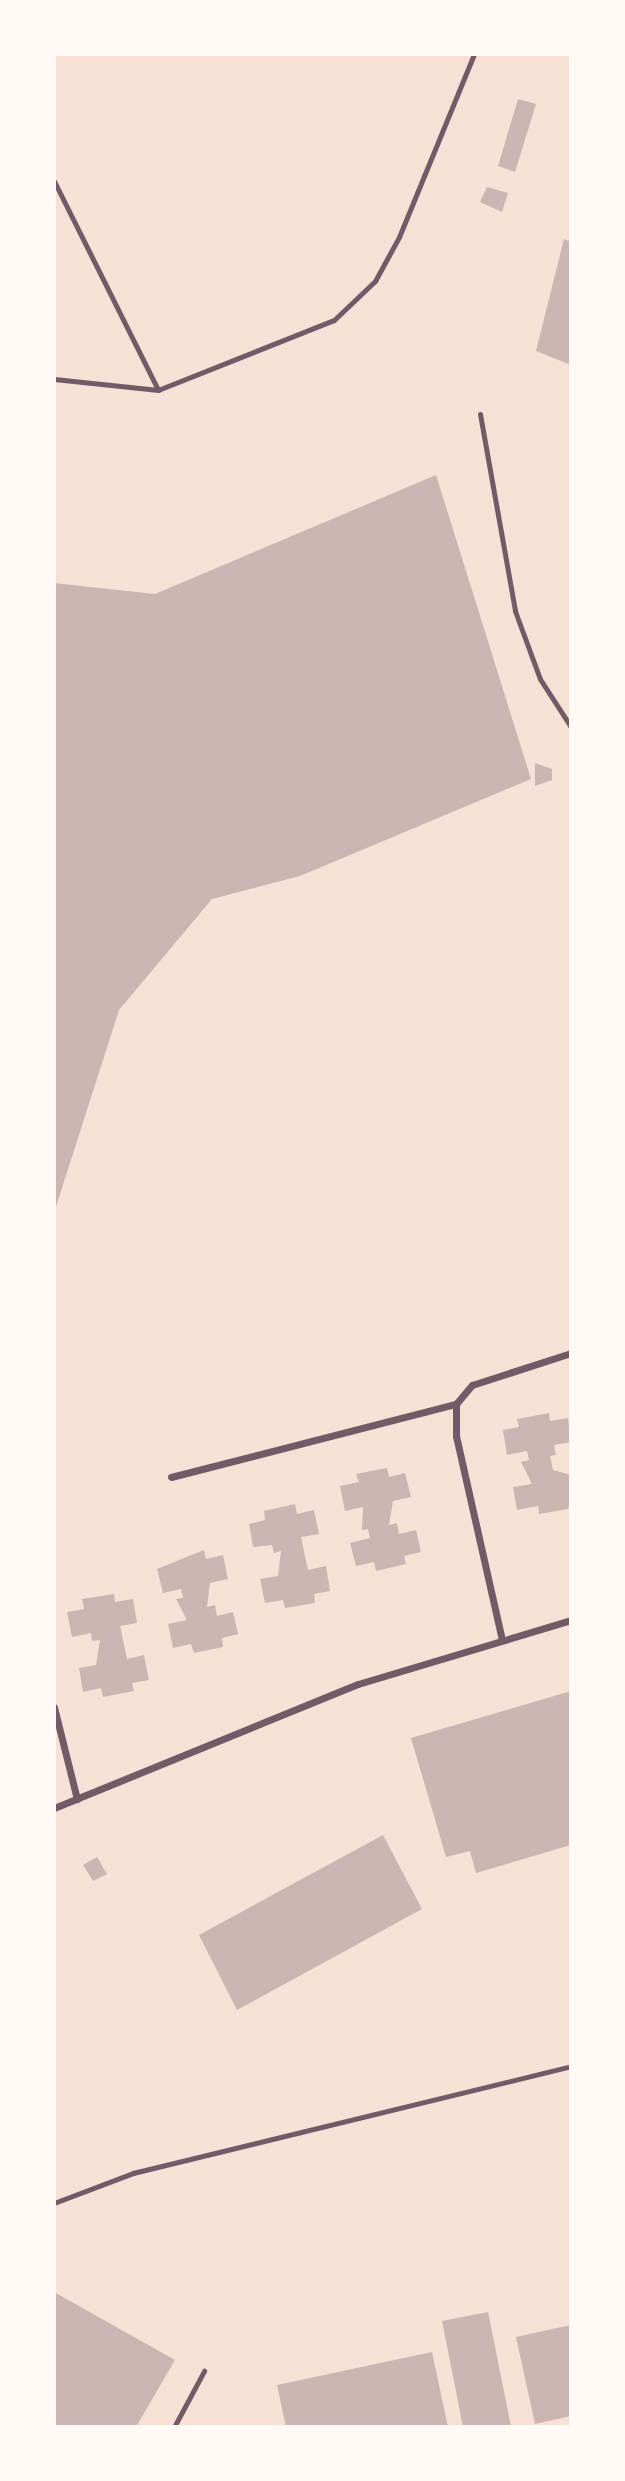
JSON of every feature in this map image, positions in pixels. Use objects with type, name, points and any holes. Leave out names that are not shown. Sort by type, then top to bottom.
[{"type":"street","points":[[172,1477],[456,1404],[472,1385],[571,1353]]},
{"type":"street","points":[[456,1404],[457,1436],[502,1640]]},
{"type":"street","points":[[54,1808],[358,1684],[571,1620]]},
{"type":"street","points":[[54,1707],[77,1799]]},
{"type":"lane","points":[[54,379],[158,390],[334,320],[375,281],[474,54]]},
{"type":"lane","points":[[54,181],[158,390]]},
{"type":"lane","points":[[480,414],[515,611],[540,679],[571,727]]},
{"type":"lane","points":[[54,2203],[133,2173],[571,2066]]},
{"type":"lane","points":[[174,2427],[204,2371]]},
{"type":"building","points":[[518,99],[536,104],[515,172],[498,166]]},
{"type":"building","points":[[487,187],[508,193],[502,212],[480,202]]},
{"type":"building","points":[[564,239],[571,242],[571,365],[536,351]]},
{"type":"building","points":[[436,475],[531,779],[300,876],[212,899],[119,1010],[54,1213],[54,583],[155,594]]},
{"type":"building","points":[[535,763],[552,769],[552,780],[535,786]]},
{"type":"building","points":[[549,1413],[550,1421],[568,1418],[571,1442],[554,1445],[556,1455],[550,1456],[553,1470],[571,1475],[571,1501],[568,1509],[539,1514],[538,1506],[517,1510],[513,1487],[532,1484],[521,1462],[529,1460],[527,1451],[507,1455],[503,1430],[519,1427],[517,1419]]},
{"type":"building","points":[[387,1468],[389,1477],[405,1473],[411,1497],[393,1501],[389,1525],[397,1523],[399,1534],[416,1530],[421,1552],[404,1556],[406,1564],[376,1571],[374,1562],[356,1566],[350,1543],[370,1538],[368,1529],[362,1530],[363,1507],[345,1511],[340,1486],[359,1482],[356,1474]]},
{"type":"building","points":[[295,1504],[297,1514],[314,1510],[319,1534],[301,1537],[308,1570],[326,1566],[330,1591],[314,1594],[315,1603],[285,1608],[283,1600],[265,1603],[260,1579],[278,1576],[281,1551],[274,1553],[272,1545],[253,1547],[249,1524],[265,1520],[264,1511]]},
{"type":"building","points":[[204,1550],[206,1559],[223,1555],[228,1579],[210,1583],[207,1607],[215,1605],[217,1616],[233,1612],[238,1634],[222,1638],[223,1647],[194,1653],[191,1644],[173,1648],[168,1624],[187,1620],[176,1599],[183,1598],[181,1589],[163,1593],[157,1569]]},
{"type":"building","points":[[114,1594],[115,1602],[133,1599],[137,1623],[120,1626],[127,1659],[144,1655],[149,1680],[132,1683],[134,1691],[103,1697],[101,1688],[83,1692],[79,1668],[96,1665],[100,1640],[92,1641],[91,1633],[72,1637],[67,1612],[84,1609],[82,1599]]},
{"type":"building","points":[[571,1691],[571,1845],[476,1873],[470,1851],[446,1857],[411,1738]]},
{"type":"building","points":[[383,1835],[422,1909],[237,2010],[199,1935]]},
{"type":"building","points":[[97,1857],[107,1874],[93,1881],[83,1865]]},
{"type":"building","points":[[54,2292],[175,2360],[136,2427],[54,2427]]},
{"type":"building","points":[[488,2312],[511,2426],[463,2427],[442,2321]]},
{"type":"building","points":[[571,2325],[571,2416],[535,2424],[516,2337]]},
{"type":"building","points":[[432,2352],[448,2427],[286,2427],[277,2385]]}]
